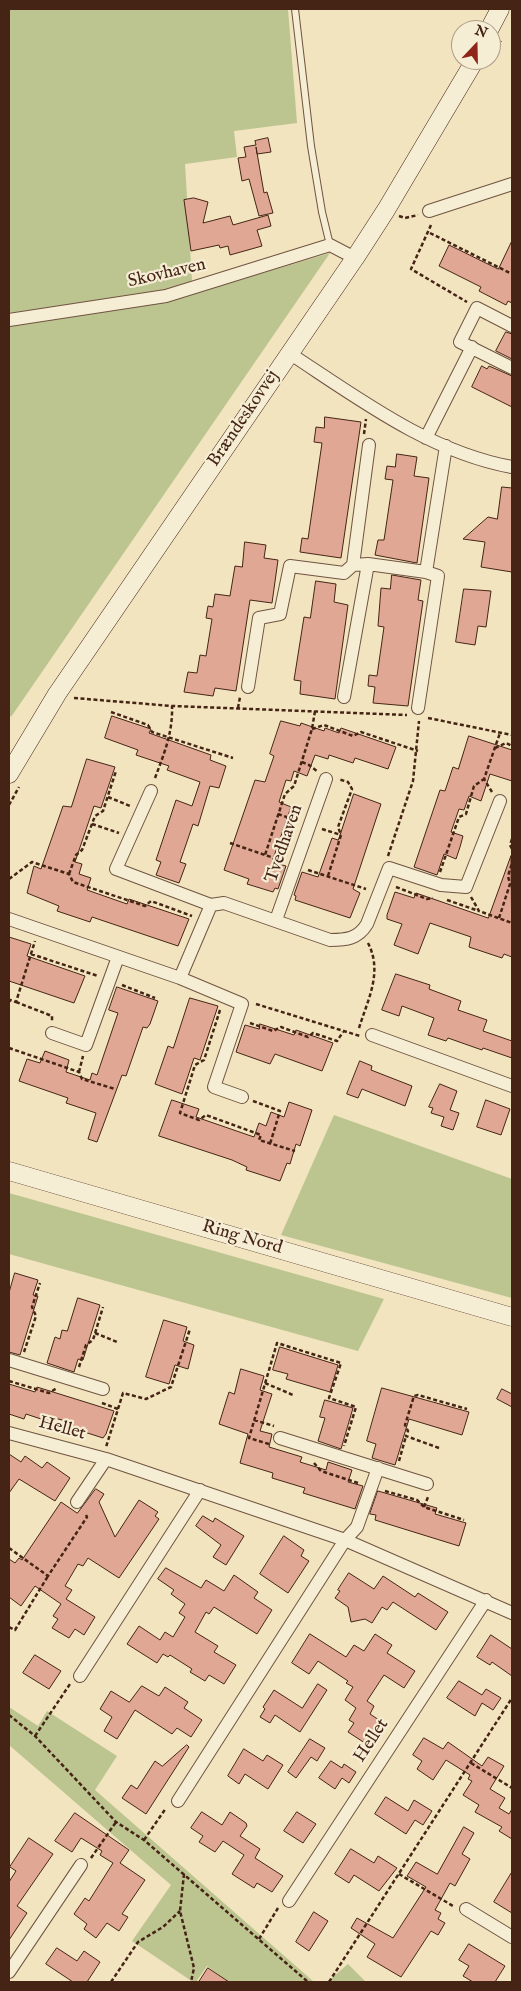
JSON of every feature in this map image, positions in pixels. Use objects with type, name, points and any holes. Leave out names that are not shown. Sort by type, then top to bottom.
[{"type":"street","name":"Brændeskovvej","points":[[9,774],[57,694],[355,258],[386,210],[469,70]]},
{"type":"street","points":[[429,211],[512,184]]},
{"type":"street","points":[[330,245],[355,258]]},
{"type":"street","name":"Skovhaven","points":[[9,320],[166,296],[330,245]]},
{"type":"street","points":[[512,326],[477,308],[460,342],[512,368]]},
{"type":"street","points":[[426,438],[472,348]]},
{"type":"street","points":[[289,353],[371,406],[426,438],[512,467]]},
{"type":"street","points":[[353,565],[370,444]]},
{"type":"street","points":[[426,572],[446,446]]},
{"type":"street","points":[[344,697],[368,564]]},
{"type":"street","points":[[248,687],[259,618],[280,614],[290,566],[344,573],[353,565],[368,564],[426,572],[438,576],[419,712]]},
{"type":"street","name":"Tvedhaven","points":[[276,920],[327,776]]},
{"type":"street","points":[[151,791],[116,869],[211,905],[224,903],[330,940],[348,940],[363,932],[389,868],[436,883],[466,887],[498,797]]},
{"type":"street","points":[[180,978],[211,905]]},
{"type":"street","points":[[9,919],[180,978],[242,1004],[214,1087],[242,1097]]},
{"type":"street","points":[[52,1033],[86,1045],[118,957]]},
{"type":"street","points":[[372,1035],[512,1086]]},
{"type":"street","name":"Ring Nord","points":[[9,1171],[512,1316]]},
{"type":"street","points":[[15,1362],[103,1389]]},
{"type":"street","name":"Hellet","points":[[9,1434],[104,1458],[345,1540],[512,1613]]},
{"type":"street","points":[[277,1437],[427,1484]]},
{"type":"street","points":[[77,1502],[104,1458]]},
{"type":"street","points":[[178,1801],[345,1540],[357,1527],[378,1468]]},
{"type":"street","points":[[80,1676],[200,1490]]},
{"type":"street","name":"Hellet","points":[[289,1901],[486,1600]]},
{"type":"street","points":[[9,1972],[81,1865]]},
{"type":"street","points":[[466,1909],[512,1937]]},
{"type":"lane","points":[[295,9],[311,146],[322,212],[330,245]]},
{"type":"path","points":[[429,211],[432,225],[430,233],[411,269],[477,308]]},
{"type":"path","points":[[430,233],[512,274]]},
{"type":"path","points":[[370,444],[363,437],[366,416],[371,406]]},
{"type":"path","points":[[74,698],[172,706],[419,712],[512,735]]},
{"type":"path","points":[[151,791],[170,738],[173,722],[172,706]]},
{"type":"path","points":[[111,712],[148,725],[152,732],[232,758]]},
{"type":"path","points":[[389,868],[388,859],[413,781],[418,751],[419,712]]},
{"type":"path","points":[[312,729],[324,725],[354,736],[361,732],[418,751]]},
{"type":"path","points":[[436,883],[459,817],[466,814],[474,786],[484,779],[501,732]]},
{"type":"path","points":[[495,748],[506,744],[512,746]]},
{"type":"path","points":[[302,762],[327,776],[348,782],[352,789],[338,827],[341,835],[328,876]]},
{"type":"path","points":[[69,874],[76,855],[82,850],[95,816],[103,811],[116,771]]},
{"type":"path","points":[[484,779],[490,791],[498,797]]},
{"type":"path","points":[[108,797],[142,811]]},
{"type":"path","points":[[92,824],[131,836]]},
{"type":"path","points":[[512,839],[510,845],[512,849]]},
{"type":"path","points":[[230,843],[265,855]]},
{"type":"path","points":[[9,879],[32,862],[69,874],[74,882],[145,906],[152,901],[204,921]]},
{"type":"path","points":[[499,918],[510,884],[508,876],[512,863]]},
{"type":"path","points":[[466,887],[479,911],[512,923]]},
{"type":"path","points":[[16,1002],[39,930]]},
{"type":"path","points":[[356,1037],[375,980],[376,963],[363,932]]},
{"type":"path","points":[[31,954],[110,980],[155,998]]},
{"type":"path","points":[[9,1002],[10,1000],[52,1016],[52,1033]]},
{"type":"path","points":[[242,1004],[262,1005],[356,1037],[372,1035]]},
{"type":"path","points":[[237,1018],[273,1031],[282,1027],[308,1038],[313,1033],[337,1041],[342,1032]]},
{"type":"path","points":[[9,1048],[80,1072],[82,1079],[115,1090]]},
{"type":"path","points":[[242,1097],[280,1111],[270,1144]]},
{"type":"path","points":[[15,1362],[36,1316],[32,1307],[40,1283]]},
{"type":"path","points":[[75,1380],[86,1345],[93,1340],[103,1308]]},
{"type":"path","points":[[104,1458],[123,1393],[146,1399],[171,1387],[190,1329]]},
{"type":"path","points":[[95,1333],[118,1342]]},
{"type":"path","points":[[277,1437],[248,1438],[277,1343],[341,1363],[329,1398],[356,1407],[341,1457]]},
{"type":"path","points":[[9,1381],[49,1393],[56,1388],[65,1391]]},
{"type":"path","points":[[265,1383],[294,1394]]},
{"type":"path","points":[[395,1474],[408,1431],[405,1425],[414,1396],[418,1395],[466,1409]]},
{"type":"path","points":[[100,1403],[118,1409]]},
{"type":"path","points":[[254,1420],[277,1437]]},
{"type":"path","points":[[406,1436],[439,1448]]},
{"type":"path","points":[[305,1460],[314,1463],[321,1471],[417,1500],[424,1507],[464,1520]]},
{"type":"path","points":[[9,1627],[16,1630],[87,1516],[77,1502]]},
{"type":"path","points":[[9,1548],[48,1576]]},
{"type":"path","points":[[35,1736],[71,1682],[80,1676]]},
{"type":"path","points":[[329,1982],[512,1698]]},
{"type":"path","points":[[9,1715],[35,1736],[116,1822],[144,1840],[308,1982]]},
{"type":"path","points":[[471,1763],[512,1788]]},
{"type":"path","points":[[144,1840],[170,1803],[178,1801]]},
{"type":"path","points":[[81,1865],[88,1862],[116,1822]]},
{"type":"path","points":[[184,1874],[180,1911],[194,1968],[191,1982]]},
{"type":"path","points":[[399,1874],[456,1908],[466,1909]]},
{"type":"path","points":[[259,1938],[282,1903],[289,1901]]},
{"type":"path","points":[[111,1982],[138,1942],[163,1927],[180,1911]]},
{"type":"green space","points":[[9,9],[288,9],[297,123],[234,131],[237,157],[185,164],[192,281],[156,293],[9,313]]},
{"type":"green space","points":[[330,253],[11,717],[9,713],[9,323],[172,300]]},
{"type":"green space","points":[[334,1115],[512,1179],[512,1298],[281,1235]]},
{"type":"green space","points":[[9,1193],[384,1299],[358,1351],[9,1254]]},
{"type":"green space","points":[[9,1707],[38,1726],[47,1711],[117,1756],[95,1790],[314,1982],[229,1982],[207,1966],[196,1982],[193,1982],[132,1941],[171,1885],[9,1745]]},
{"type":"green space","points":[[348,1964],[366,1982],[327,1982]]},
{"type":"building","points":[[268,138],[271,152],[257,154],[264,193],[267,192],[273,213],[259,216],[249,179],[242,181],[238,158],[246,157],[244,147],[256,145],[255,141]]},
{"type":"building","points":[[194,198],[208,202],[203,223],[230,216],[233,225],[268,215],[271,226],[257,230],[262,246],[230,255],[228,246],[220,248],[219,245],[191,251],[184,200]]},
{"type":"building","points":[[512,241],[512,303],[508,301],[506,305],[479,291],[481,287],[439,266],[449,245],[498,269]]},
{"type":"building","points":[[506,332],[512,334],[512,359],[496,351]]},
{"type":"building","points":[[482,366],[487,369],[489,366],[512,376],[512,407],[472,387]]},
{"type":"building","points":[[325,417],[361,422],[341,558],[300,552],[302,538],[308,539],[322,443],[314,442],[316,427],[324,428]]},
{"type":"building","points":[[397,454],[417,457],[414,476],[429,478],[417,563],[375,555],[378,540],[384,540],[393,480],[385,479],[387,466],[395,467]]},
{"type":"building","points":[[502,487],[512,488],[512,572],[481,567],[485,542],[463,539],[488,517],[497,519]]},
{"type":"building","points":[[245,542],[266,545],[264,558],[278,560],[272,603],[250,600],[236,691],[215,688],[213,696],[184,692],[188,672],[197,673],[200,655],[206,656],[212,619],[206,618],[208,606],[213,607],[215,594],[230,596],[235,566],[242,567]]},
{"type":"building","points":[[392,575],[421,580],[418,600],[423,601],[408,706],[373,703],[375,687],[368,686],[369,675],[377,676],[384,627],[378,626],[381,588],[390,589]]},
{"type":"building","points":[[316,581],[336,584],[334,602],[348,605],[335,699],[300,694],[301,681],[294,680],[304,617],[310,618]]},
{"type":"building","points":[[464,589],[491,591],[486,627],[478,626],[475,645],[456,642]]},
{"type":"building","points":[[112,716],[151,729],[149,733],[211,755],[210,760],[226,766],[219,788],[210,786],[198,826],[193,824],[180,862],[186,864],[179,883],[156,875],[161,862],[156,860],[176,800],[192,806],[200,782],[167,770],[169,766],[136,755],[138,750],[105,738]]},
{"type":"building","points":[[281,721],[300,726],[301,723],[324,731],[325,728],[339,733],[341,728],[396,747],[388,769],[355,758],[353,763],[329,755],[328,759],[315,755],[307,776],[294,771],[291,781],[286,780],[279,802],[291,807],[272,862],[286,866],[278,889],[275,888],[273,892],[247,884],[249,879],[224,870],[255,780],[265,782],[274,756],[270,754]]},
{"type":"building","points":[[469,736],[512,750],[512,781],[490,774],[481,801],[469,796],[464,810],[459,809],[451,832],[463,836],[456,859],[444,854],[437,875],[414,867],[440,790],[445,791],[453,767],[458,769]]},
{"type":"building","points":[[87,759],[115,767],[101,808],[94,806],[75,862],[82,864],[79,874],[91,878],[87,890],[127,904],[129,899],[189,919],[178,946],[92,917],[90,922],[57,911],[59,906],[27,893],[34,866],[41,869],[63,806],[71,807]]},
{"type":"building","points":[[354,794],[381,804],[353,889],[360,893],[350,918],[295,900],[296,896],[294,895],[302,872],[318,877],[332,838],[338,840]]},
{"type":"building","points":[[511,856],[512,957],[504,954],[502,958],[469,947],[471,937],[430,923],[418,954],[394,945],[402,924],[387,919],[395,892],[414,898],[416,893],[488,918]]},
{"type":"building","points":[[9,937],[31,944],[27,956],[85,976],[74,1003],[9,981]]},
{"type":"building","points":[[396,974],[430,985],[429,989],[461,1001],[458,1010],[487,1020],[483,1031],[512,1041],[512,1058],[448,1038],[446,1041],[428,1035],[434,1018],[402,1006],[399,1016],[382,1010]]},
{"type":"building","points":[[117,987],[158,1001],[150,1024],[147,1028],[143,1027],[126,1076],[122,1075],[97,1142],[88,1139],[96,1113],[66,1103],[68,1098],[19,1081],[27,1059],[40,1063],[45,1051],[69,1060],[66,1072],[90,1080],[92,1073],[97,1075],[118,1013],[109,1010]]},
{"type":"building","points":[[190,998],[218,1006],[200,1060],[194,1058],[182,1094],[155,1084],[168,1046],[173,1048]]},
{"type":"building","points":[[260,1024],[294,1035],[296,1030],[333,1043],[322,1071],[275,1054],[270,1064],[236,1052],[245,1025],[259,1029]]},
{"type":"building","points":[[360,1061],[372,1066],[371,1070],[412,1086],[405,1106],[362,1089],[358,1098],[347,1094]]},
{"type":"building","points":[[440,1084],[457,1091],[450,1110],[459,1113],[453,1130],[441,1126],[444,1117],[431,1113],[433,1108],[429,1107]]},
{"type":"building","points":[[172,1100],[199,1109],[196,1117],[254,1137],[259,1123],[266,1126],[271,1112],[284,1117],[289,1102],[312,1110],[300,1146],[296,1144],[290,1164],[287,1163],[280,1181],[246,1170],[247,1167],[232,1160],[159,1136]]},
{"type":"building","points":[[486,1100],[510,1109],[501,1135],[477,1127]]},
{"type":"building","points":[[15,1273],[38,1280],[33,1295],[38,1296],[20,1355],[9,1352],[9,1293]]},
{"type":"building","points":[[78,1298],[100,1305],[83,1360],[78,1359],[74,1372],[47,1363],[55,1337],[60,1339],[62,1330],[67,1331]]},
{"type":"building","points":[[164,1320],[187,1327],[183,1341],[194,1345],[188,1369],[175,1365],[169,1384],[146,1377]]},
{"type":"building","points":[[280,1347],[338,1365],[330,1392],[286,1379],[288,1374],[273,1370]]},
{"type":"building","points":[[241,1369],[264,1376],[260,1390],[272,1394],[260,1431],[272,1434],[269,1447],[302,1457],[300,1462],[326,1470],[328,1462],[352,1470],[348,1482],[363,1486],[355,1509],[303,1493],[305,1488],[272,1478],[273,1473],[240,1463],[248,1434],[219,1424],[229,1392],[234,1394]]},
{"type":"building","points":[[9,1384],[35,1392],[37,1387],[114,1411],[106,1434],[103,1438],[72,1428],[73,1423],[51,1417],[50,1422],[26,1414],[24,1419],[9,1414]]},
{"type":"building","points":[[382,1388],[469,1412],[462,1435],[409,1419],[395,1465],[372,1458],[376,1444],[367,1441]]},
{"type":"building","points":[[502,1389],[512,1394],[512,1407],[497,1399]]},
{"type":"building","points":[[325,1400],[353,1408],[341,1449],[318,1441],[325,1418],[320,1417]]},
{"type":"building","points":[[9,1454],[21,1462],[25,1456],[42,1468],[47,1462],[70,1478],[55,1501],[19,1479],[9,1493]]},
{"type":"building","points":[[96,1489],[104,1494],[99,1502],[115,1537],[139,1500],[158,1512],[155,1516],[159,1519],[119,1578],[88,1558],[83,1566],[78,1564],[65,1586],[72,1590],[66,1599],[95,1617],[84,1635],[75,1629],[69,1638],[52,1628],[58,1619],[53,1616],[61,1604],[35,1586],[21,1606],[9,1597],[9,1559],[15,1563],[19,1558],[22,1560],[61,1502],[77,1513]]},
{"type":"building","points":[[378,1491],[437,1508],[435,1514],[466,1523],[459,1546],[375,1520],[376,1515],[370,1514]]},
{"type":"building","points":[[203,1516],[213,1522],[215,1518],[244,1536],[226,1565],[213,1557],[221,1545],[196,1526]]},
{"type":"building","points":[[284,1536],[304,1550],[301,1556],[309,1561],[288,1593],[260,1574]]},
{"type":"building","points":[[166,1568],[201,1588],[206,1580],[224,1591],[234,1575],[258,1592],[254,1598],[272,1610],[257,1634],[214,1607],[209,1614],[206,1612],[195,1632],[218,1646],[214,1652],[236,1665],[224,1684],[209,1675],[205,1681],[190,1672],[192,1669],[170,1655],[168,1657],[163,1654],[157,1663],[127,1644],[139,1626],[160,1640],[165,1632],[173,1637],[185,1617],[179,1613],[185,1604],[171,1594],[174,1590],[158,1579]]},
{"type":"building","points":[[349,1573],[374,1589],[383,1576],[415,1597],[418,1593],[448,1612],[436,1630],[393,1602],[387,1610],[382,1607],[372,1623],[365,1619],[351,1622],[348,1607],[335,1598]]},
{"type":"building","points":[[310,1634],[346,1657],[354,1645],[364,1651],[375,1634],[392,1645],[387,1653],[415,1671],[404,1688],[384,1675],[367,1701],[374,1706],[370,1714],[382,1722],[368,1745],[348,1732],[354,1723],[349,1720],[356,1708],[345,1700],[353,1687],[346,1683],[348,1681],[318,1661],[309,1674],[292,1663]]},
{"type":"building","points":[[491,1635],[512,1649],[512,1676],[492,1662],[490,1665],[477,1657]]},
{"type":"building","points":[[35,1655],[61,1671],[49,1689],[23,1673]]},
{"type":"building","points":[[459,1681],[482,1695],[486,1689],[501,1698],[493,1710],[482,1703],[475,1716],[447,1698]]},
{"type":"building","points":[[318,1684],[327,1690],[300,1732],[275,1715],[270,1723],[260,1717],[265,1709],[263,1707],[274,1690],[302,1708]]},
{"type":"building","points":[[142,1686],[159,1696],[165,1687],[188,1702],[184,1708],[202,1720],[191,1737],[177,1728],[172,1734],[135,1710],[117,1739],[104,1731],[112,1717],[100,1709],[111,1691],[129,1702]]},
{"type":"building","points":[[424,1738],[443,1749],[448,1742],[482,1766],[488,1757],[504,1766],[490,1789],[505,1798],[499,1808],[509,1814],[512,1809],[512,1839],[499,1831],[502,1827],[475,1812],[479,1805],[463,1795],[472,1781],[468,1779],[470,1775],[446,1760],[433,1780],[417,1769],[422,1761],[413,1755]]},
{"type":"building","points":[[310,1739],[325,1748],[317,1761],[311,1757],[296,1778],[288,1772]]},
{"type":"building","points":[[187,1745],[189,1747],[146,1814],[122,1798],[131,1785],[137,1789],[155,1761],[162,1766]]},
{"type":"building","points":[[244,1749],[263,1761],[267,1755],[283,1765],[268,1789],[245,1774],[239,1784],[228,1776]]},
{"type":"building","points":[[331,1761],[342,1768],[344,1764],[356,1772],[349,1783],[342,1778],[335,1789],[319,1778]]},
{"type":"building","points":[[386,1797],[408,1811],[414,1800],[432,1811],[423,1825],[415,1820],[406,1834],[375,1814]]},
{"type":"building","points":[[202,1812],[222,1825],[230,1812],[246,1823],[247,1826],[240,1836],[260,1849],[255,1858],[283,1876],[272,1892],[257,1883],[254,1888],[232,1874],[244,1855],[223,1841],[215,1852],[199,1842],[203,1836],[191,1828]]},
{"type":"building","points":[[297,1812],[316,1824],[303,1843],[284,1831]]},
{"type":"building","points":[[75,1813],[129,1850],[120,1863],[145,1880],[122,1914],[128,1917],[119,1931],[107,1923],[96,1938],[84,1929],[87,1924],[74,1914],[85,1898],[89,1901],[113,1863],[100,1855],[102,1851],[81,1838],[72,1852],[55,1841]]},
{"type":"building","points":[[464,1827],[474,1833],[462,1854],[470,1859],[455,1886],[450,1883],[435,1910],[441,1913],[438,1919],[445,1923],[438,1935],[431,1931],[401,1977],[367,1957],[375,1944],[351,1928],[357,1918],[393,1938],[426,1887],[407,1876],[416,1862],[437,1874]]},
{"type":"building","points":[[29,1838],[53,1854],[17,1906],[27,1913],[9,1940],[9,1882],[16,1871],[10,1867]]},
{"type":"building","points":[[351,1849],[374,1863],[378,1856],[397,1868],[379,1891],[354,1875],[349,1883],[335,1874]]},
{"type":"building","points":[[512,1872],[512,1913],[494,1902]]},
{"type":"building","points":[[314,1912],[328,1921],[309,1951],[296,1942]]},
{"type":"building","points":[[469,1944],[505,1966],[495,1982],[473,1982],[463,1976],[469,1966],[459,1960]]},
{"type":"building","points":[[57,1948],[77,1961],[84,1951],[100,1962],[87,1982],[73,1982],[46,1964]]},
{"type":"building","points":[[208,1968],[229,1982],[199,1982]]}]
